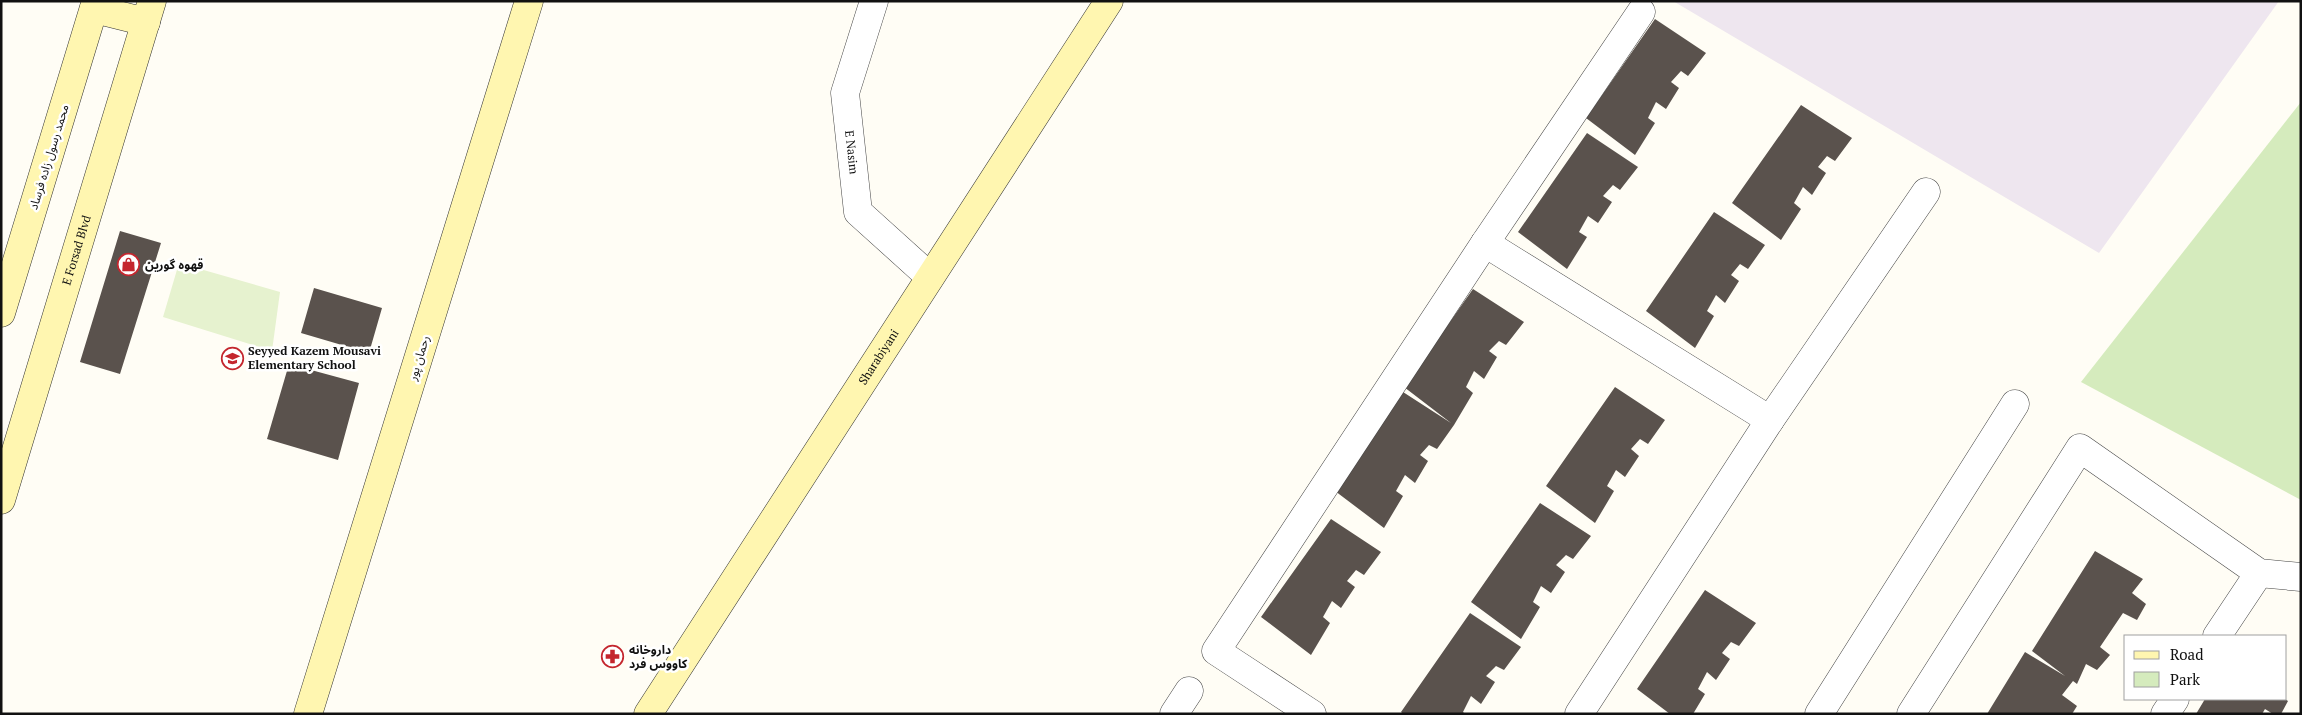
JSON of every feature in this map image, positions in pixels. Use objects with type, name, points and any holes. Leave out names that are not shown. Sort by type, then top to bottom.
[{"type":"street","name":"رحمان پور","points":[[308,714],[530,1]]},
{"type":"street","name":"E Nasim","points":[[874,1],[845,93],[858,212],[930,277]]},
{"type":"street","name":"Sharabiyani","points":[[648,714],[1109,1]]},
{"type":"street","points":[[95,5],[149,12]]},
{"type":"street","name":"محمد رسول زاده فرساد","points":[[1,313],[95,5]]},
{"type":"street","name":"E Forsad Blvd","points":[[1,500],[149,12]]},
{"type":"street","points":[[1312,714],[1216,651],[1641,12]]},
{"type":"street","points":[[1579,714],[1770,420],[1926,192]]},
{"type":"street","points":[[1486,243],[1770,420]]},
{"type":"street","points":[[1819,714],[2015,404]]},
{"type":"street","points":[[1911,714],[2080,448],[2259,573],[2301,577]]},
{"type":"street","points":[[2218,635],[2259,573]]},
{"type":"street","points":[[1174,714],[1189,691]]},
{"type":"street","points":[[2165,714],[2174,700]]},
{"type":"shaded area","points":[[1673,1],[2279,1],[2099,253]]},
{"type":"green space","points":[[2301,102],[2301,500],[2081,382]]},
{"type":"green space","points":[[179,263],[280,292],[272,351],[163,317]]},
{"type":"building","points":[[1655,19],[1706,53],[1688,76],[1681,71],[1671,82],[1679,88],[1666,109],[1656,102],[1648,118],[1655,123],[1635,155],[1586,118]]},
{"type":"building","points":[[1801,105],[1852,138],[1835,161],[1827,156],[1818,167],[1826,173],[1812,195],[1803,187],[1794,203],[1801,209],[1781,240],[1732,203]]},
{"type":"building","points":[[1587,133],[1638,167],[1620,190],[1613,185],[1603,196],[1612,202],[1598,223],[1588,216],[1579,232],[1587,237],[1567,269],[1518,232]]},
{"type":"building","points":[[1714,212],[1765,245],[1748,269],[1740,264],[1731,275],[1739,281],[1725,303],[1716,295],[1707,311],[1714,316],[1695,348],[1646,311]]},
{"type":"building","points":[[120,231],[161,243],[120,374],[80,362]]},
{"type":"building","points":[[314,288],[382,308],[369,353],[301,333]]},
{"type":"building","points":[[1473,289],[1524,322],[1506,345],[1499,341],[1489,351],[1497,357],[1484,379],[1474,371],[1466,387],[1473,393],[1437,449],[1429,445],[1420,455],[1428,461],[1415,483],[1405,475],[1396,491],[1403,496],[1384,528],[1335,491],[1403,392],[1451,423],[1404,387]]},
{"type":"building","points":[[289,364],[359,383],[338,460],[267,439]]},
{"type":"building","points":[[1615,387],[1665,420],[1648,444],[1640,439],[1631,449],[1639,456],[1625,477],[1616,470],[1607,486],[1614,491],[1595,523],[1546,486]]},
{"type":"building","points":[[1540,503],[1591,536],[1573,559],[1566,555],[1556,565],[1565,572],[1551,593],[1541,586],[1533,602],[1540,607],[1521,639],[1471,602]]},
{"type":"building","points":[[1331,519],[1381,552],[1364,575],[1356,570],[1347,581],[1355,587],[1341,608],[1332,601],[1323,617],[1330,623],[1311,655],[1261,617]]},
{"type":"building","points":[[2095,551],[2143,579],[2132,593],[2146,604],[2137,620],[2123,613],[2100,647],[2110,655],[2097,670],[2086,664],[2077,684],[2073,681],[2062,695],[2077,706],[2072,714],[1987,714],[2025,652],[2065,676],[2032,651]]},
{"type":"building","points":[[1705,590],[1756,623],[1739,646],[1731,642],[1722,653],[1730,659],[1716,680],[1707,672],[1698,689],[1705,694],[1693,714],[1670,714],[1637,689]]},
{"type":"building","points":[[1470,613],[1521,647],[1504,670],[1496,666],[1486,676],[1495,682],[1481,704],[1471,696],[1463,712],[1465,714],[1403,714],[1401,712]]},
{"type":"building","points":[[2204,700],[2288,701],[2281,714],[2273,714],[2265,709],[2262,714],[2196,714]]},
{"type":"place","name":"قهوه گورین","points":[[129,265]]},
{"type":"place","name":"Seyyed Kazem Mousavi Elementary School","points":[[232,358]]},
{"type":"place","name":"داروخانه کاووس فرد","points":[[613,657]]}]
